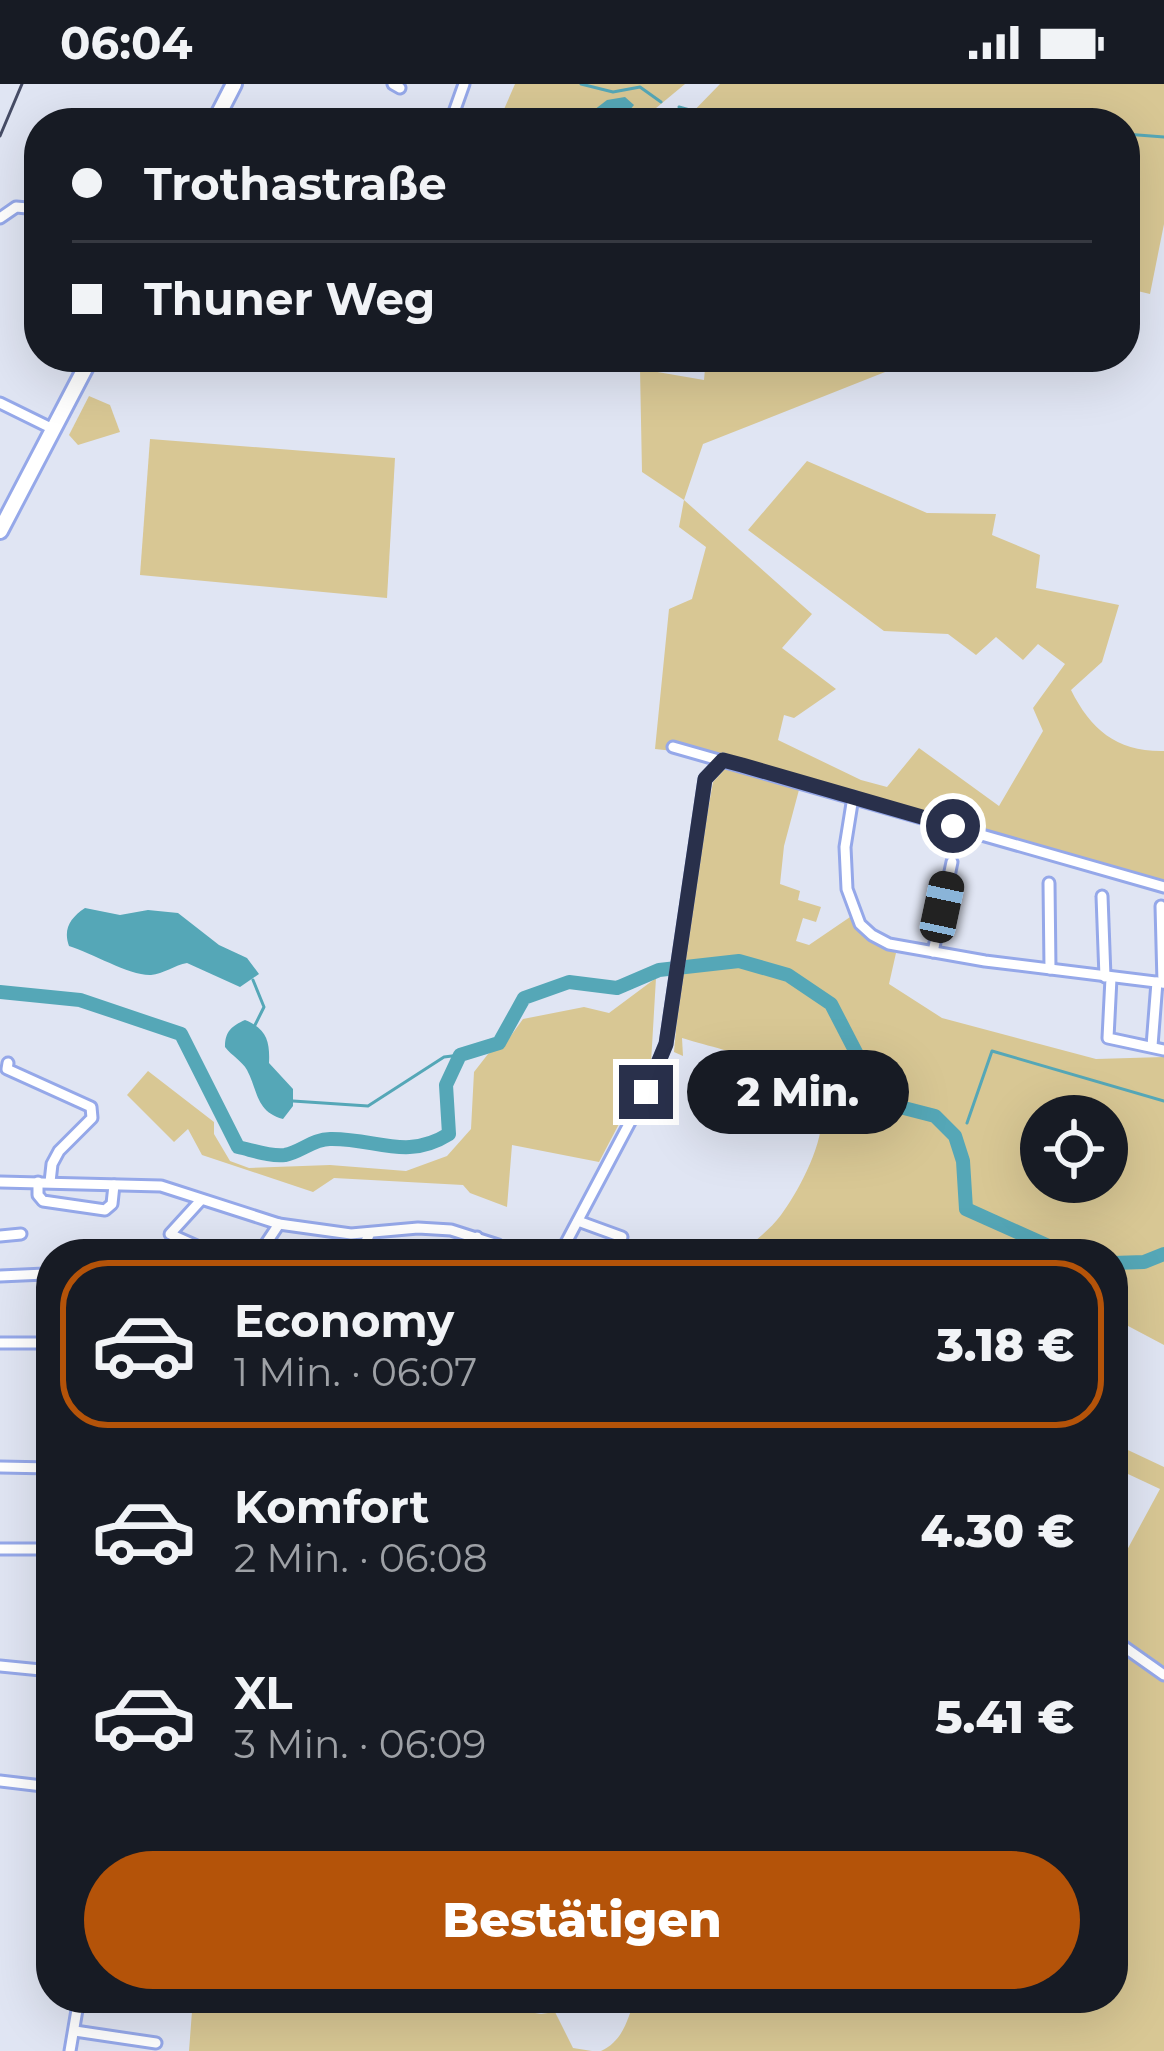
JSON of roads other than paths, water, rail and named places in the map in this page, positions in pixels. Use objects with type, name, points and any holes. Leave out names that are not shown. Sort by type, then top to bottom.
[{"type":"main road","points":[[0,531],[83,372]]},
{"type":"street","points":[[0,404],[53,429]]},
{"type":"street","points":[[673,748],[1164,887]]},
{"type":"street","points":[[568,1239],[646,1092],[664,1048],[705,779],[723,760]]},
{"type":"street","points":[[853,797],[844,847],[848,889],[860,924],[889,944],[1162,983]]},
{"type":"street","points":[[933,952],[952,862]]},
{"type":"street","points":[[1048,883],[1050,969]]},
{"type":"street","points":[[1102,896],[1108,1038],[1164,1050]]},
{"type":"street","points":[[1152,1046],[1162,983],[1161,907]]},
{"type":"street","points":[[6,1070],[91,1107],[92,1118],[52,1164],[50,1182]]},
{"type":"street","points":[[0,1182],[169,1188],[279,1224],[369,1234],[418,1228],[451,1230],[480,1239]]},
{"type":"street","points":[[38,1182],[43,1201],[105,1210],[112,1204],[114,1185]]},
{"type":"street","points":[[181,1239],[170,1234],[201,1200]]},
{"type":"street","points":[[578,1221],[621,1239]]},
{"type":"street","points":[[270,1239],[279,1224]]},
{"type":"street","points":[[0,1236],[21,1234]]},
{"type":"street","points":[[367,1239],[369,1234]]},
{"type":"street","points":[[0,1276],[36,1274]]},
{"type":"street","points":[[0,1343],[36,1343]]},
{"type":"street","points":[[0,1467],[36,1468]]},
{"type":"street","points":[[0,1549],[36,1549]]},
{"type":"street","points":[[1128,1650],[1164,1675]]},
{"type":"street","points":[[0,1666],[36,1670]]},
{"type":"street","points":[[0,1781],[36,1785]]},
{"type":"street","points":[[70,2051],[78,2013]]},
{"type":"street","points":[[76,2031],[156,2043]]},
{"type":"water","points":[[625,97],[634,105],[597,108],[607,100]]},
{"type":"water","points":[[85,908],[120,915],[148,910],[178,913],[219,945],[247,958],[259,974],[240,987],[187,963],[151,975],[122,968],[69,946],[69,924]]},
{"type":"water","points":[[245,1020],[263,1032],[269,1063],[293,1089],[293,1106],[283,1119],[263,1106],[247,1070],[225,1047],[230,1030]]},
{"type":"waterway","points":[[581,84],[613,92],[640,87],[661,102]]},
{"type":"waterway","points":[[1140,135],[1164,137]]},
{"type":"waterway","points":[[0,992],[80,1000],[181,1034],[238,1147],[280,1155],[324,1140],[405,1147],[449,1134],[446,1085],[460,1055],[499,1043],[524,998],[569,982],[617,988],[659,970],[739,961],[788,975],[831,1004],[877,1093],[900,1107],[935,1116],[955,1136],[963,1161],[966,1209],[1033,1239]]},
{"type":"waterway","points":[[253,980],[264,1007],[255,1025]]},
{"type":"waterway","points":[[967,1123],[992,1051],[1164,1101]]},
{"type":"waterway","points":[[293,1101],[368,1106],[444,1057],[460,1055]]},
{"type":"waterway","points":[[1128,1263],[1164,1254]]},
{"type":"railway","points":[[0,136],[22,84]]}]
